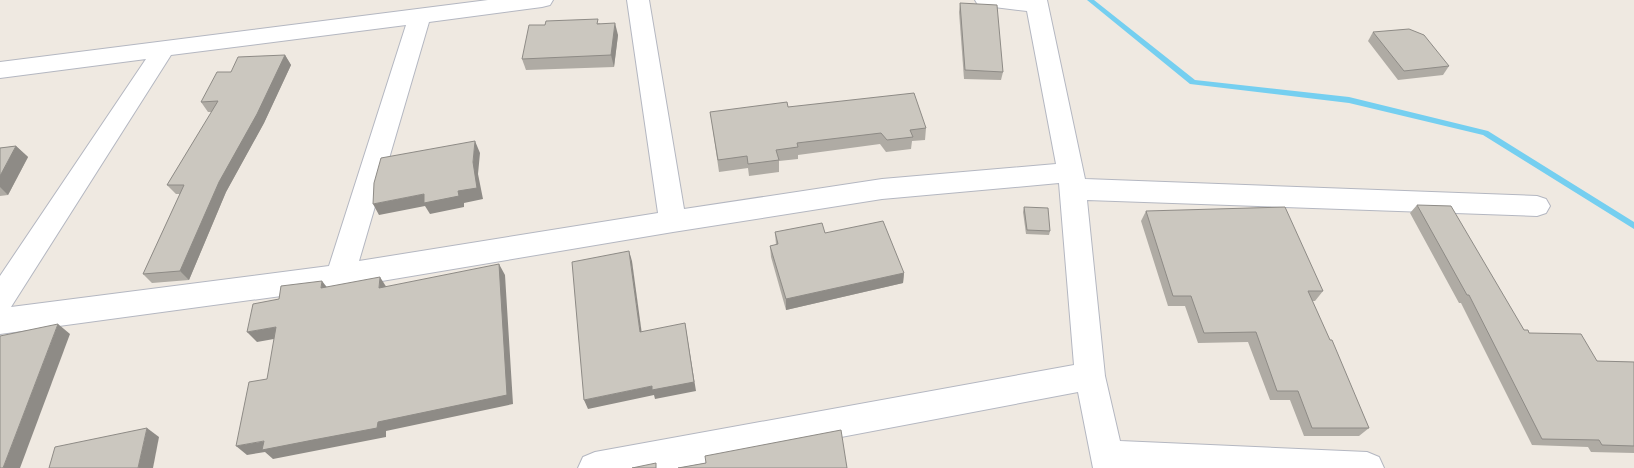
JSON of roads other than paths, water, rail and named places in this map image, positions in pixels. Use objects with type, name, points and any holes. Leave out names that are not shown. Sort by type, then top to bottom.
[{"type":"street","points":[[0,70],[542,0]]},
{"type":"street","points":[[638,0],[672,220]]},
{"type":"street","points":[[986,0],[1036,2],[1071,180],[1090,376],[1108,462],[1367,468]]},
{"type":"street","points":[[340,276],[420,16]]},
{"type":"street","points":[[0,300],[164,49]]},
{"type":"street","points":[[0,320],[340,276],[672,220],[882,189],[1071,180],[1537,206]]},
{"type":"street","points":[[595,468],[635,459],[1090,376]]},
{"type":"waterway","points":[[1090,0],[1193,82],[1349,100],[1485,133],[1634,226]]}]
